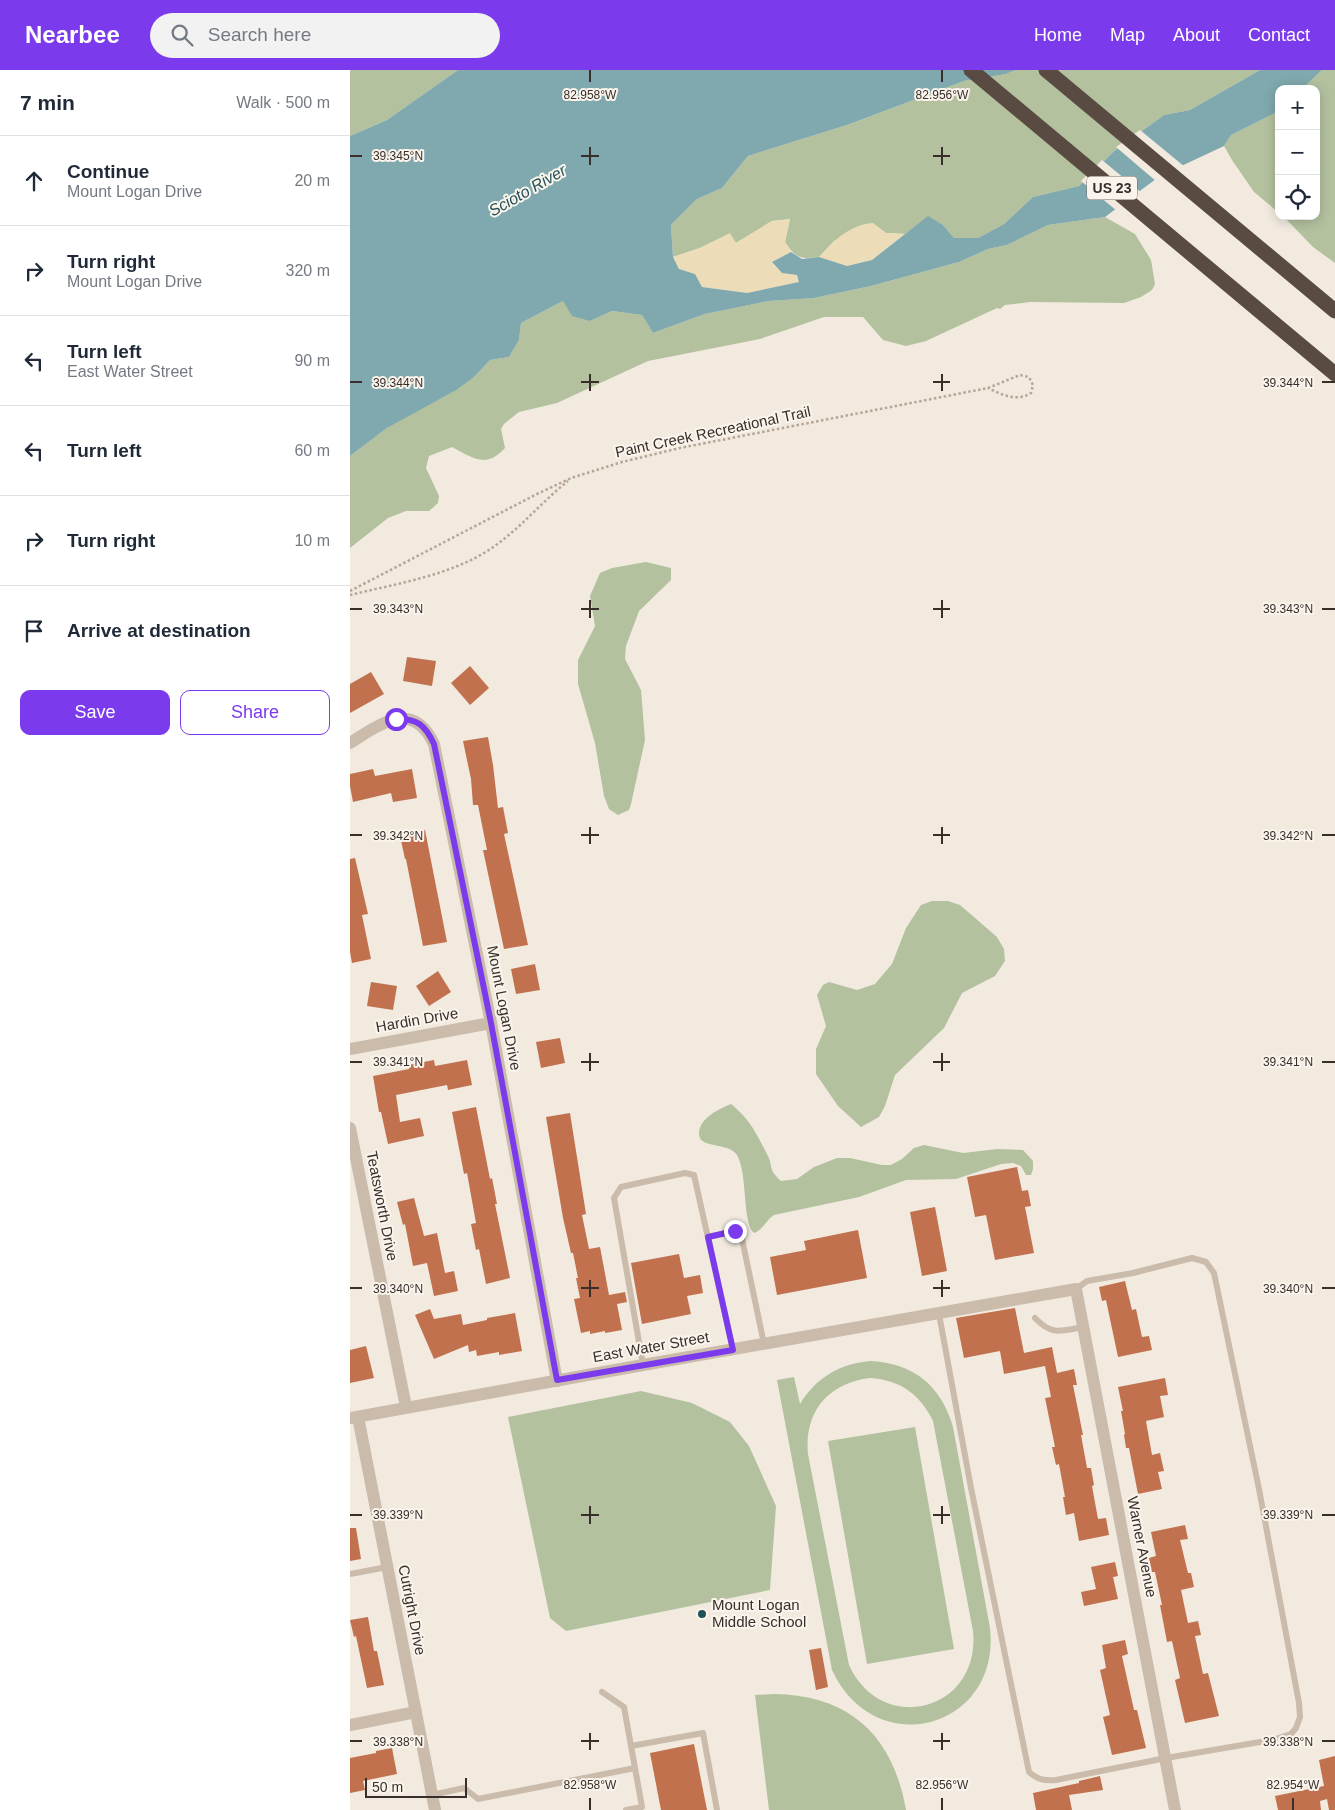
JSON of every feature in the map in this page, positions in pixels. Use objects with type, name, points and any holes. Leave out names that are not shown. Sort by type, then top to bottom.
[{"type":"highway","name":"US 23","points":[[971,70],[1335,374]]},
{"type":"highway","points":[[1046,70],[1335,311]]},
{"type":"street","name":"Mount Logan Drive","points":[[350,743],[382,723],[408,718],[419,723],[428,732],[434,744],[491,1023],[557,1380]]},
{"type":"street","name":"Hardin Drive","points":[[350,1049],[491,1023]]},
{"type":"street","name":"Teatsworth Drive","points":[[350,1128],[406,1407]]},
{"type":"street","name":"East Water Street","points":[[354,1418],[557,1380],[1076,1289]]},
{"type":"street","name":"Warner Avenue","points":[[1076,1289],[1176,1810]]},
{"type":"street","name":"Cutright Drive","points":[[354,1418],[387,1567],[435,1810]]},
{"type":"street","points":[[350,1725],[416,1712]]},
{"type":"lane","points":[[643,1365],[614,1198],[621,1187],[685,1173],[694,1175],[733,1350]]},
{"type":"lane","points":[[708,1237],[735,1231],[742,1234],[764,1344]]},
{"type":"lane","points":[[939,1314],[971,1488],[1029,1772],[1045,1781],[1056,1780],[1166,1758],[1272,1740],[1291,1734],[1296,1728],[1300,1717],[1290,1653],[1214,1273],[1206,1262],[1192,1258],[1133,1273],[1087,1281],[1076,1289]]},
{"type":"lane","points":[[1035,1318],[1044,1328],[1052,1331],[1083,1327]]},
{"type":"lane","points":[[350,1574],[387,1567]]},
{"type":"lane","points":[[602,1692],[624,1706],[642,1807],[626,1810]]},
{"type":"lane","points":[[631,1746],[703,1734],[717,1810]]},
{"type":"lane","points":[[432,1795],[464,1788],[478,1799],[635,1768]]},
{"type":"path","name":"Paint Creek Recreational Trail","points":[[350,593],[537,494],[571,478],[622,462],[680,448],[988,388],[1020,375],[1029,377],[1033,385],[1031,393],[1024,398],[1013,398],[988,388]]},
{"type":"path","points":[[350,593],[410,581],[461,565],[500,542],[571,478]]},
{"type":"green space","points":[[350,70],[458,70],[387,120],[350,136]]},
{"type":"green space","points":[[1016,70],[1260,70],[1190,110],[1164,115],[1113,152],[1079,186],[1033,197],[1004,224],[978,238],[954,238],[943,225],[928,217],[905,234],[886,233],[872,223],[834,241],[819,257],[803,258],[792,252],[785,242],[790,219],[772,221],[736,243],[729,234],[700,248],[673,257],[671,225],[697,199],[722,188],[748,156],[847,125],[964,81],[1006,74]]},
{"type":"green space","points":[[1322,70],[1335,70],[1335,263],[1313,247],[1287,220],[1320,220],[1320,85],[1306,85]]},
{"type":"green space","points":[[1275,113],[1275,210],[1254,192],[1232,160],[1224,146],[1231,135]]},
{"type":"green space","points":[[1105,217],[1135,234],[1151,260],[1155,284],[1152,290],[1141,297],[1124,303],[1030,302],[1005,305],[1000,309],[997,308],[926,341],[906,346],[883,340],[863,317],[824,317],[760,339],[648,361],[557,403],[519,412],[504,424],[501,429],[505,448],[492,458],[485,460],[473,458],[452,447],[429,456],[426,468],[439,496],[438,503],[429,511],[406,511],[388,518],[350,548],[350,456],[387,428],[474,377],[490,360],[509,357],[519,340],[521,323],[563,301],[590,321],[612,311],[642,315],[653,333],[705,314],[769,301],[814,298],[871,286],[959,262],[988,249],[1007,245],[1048,225]]},
{"type":"green space","points":[[646,562],[671,568],[671,580],[639,611],[626,646],[625,659],[641,690],[645,740],[629,810],[618,815],[609,809],[604,796],[595,743],[578,684],[578,660],[595,626],[590,596],[600,573],[612,568]]},
{"type":"green space","points":[[932,901],[948,901],[960,905],[997,937],[1004,949],[1005,961],[995,976],[962,993],[944,1028],[895,1075],[885,1106],[879,1117],[861,1127],[838,1106],[816,1074],[816,1049],[826,1026],[817,995],[823,985],[829,982],[857,990],[875,984],[892,964],[906,928],[921,905]]},
{"type":"green space","points":[[731,1104],[752,1127],[769,1158],[772,1170],[781,1181],[797,1179],[814,1167],[837,1158],[850,1158],[882,1165],[891,1165],[902,1159],[914,1148],[924,1145],[963,1153],[997,1149],[1023,1150],[1033,1161],[1033,1169],[1031,1175],[1026,1175],[1021,1166],[1013,1163],[1001,1164],[956,1179],[906,1180],[859,1197],[774,1215],[760,1230],[754,1233],[750,1228],[748,1219],[743,1174],[737,1155],[728,1148],[704,1142],[700,1139],[699,1134],[702,1123],[710,1115]]},
{"type":"green space","points":[[870,1361],[899,1366],[923,1379],[941,1399],[953,1427],[990,1628],[988,1663],[976,1690],[956,1710],[931,1722],[904,1724],[876,1717],[852,1699],[832,1670],[777,1380],[794,1377],[800,1404],[813,1387],[829,1374],[848,1365]],"holes":[[[870,1378],[881,1379],[900,1385],[908,1390],[922,1403],[933,1421],[973,1631],[971,1658],[962,1680],[946,1696],[926,1705],[905,1707],[883,1701],[864,1687],[849,1665],[808,1454],[810,1425],[822,1402],[842,1386]]]},
{"type":"green space","points":[[641,1391],[692,1403],[730,1422],[749,1446],[776,1506],[770,1590],[566,1631],[550,1618],[508,1417]]},
{"type":"green space","points":[[915,1427],[954,1649],[867,1664],[828,1441]]},
{"type":"green space","points":[[755,1695],[801,1696],[825,1702],[846,1712],[864,1725],[879,1741],[891,1761],[900,1784],[906,1810],[769,1810]]},
{"type":"sand","points":[[790,219],[785,242],[791,252],[772,263],[782,273],[797,275],[799,282],[747,293],[702,287],[695,274],[679,269],[673,257],[700,248],[730,233],[736,243],[772,221]]},
{"type":"sand","points":[[873,223],[886,233],[905,234],[872,260],[847,266],[819,257],[843,234],[864,224]]},
{"type":"water","name":"Scioto River","points":[[458,70],[1016,70],[1006,74],[964,81],[847,125],[748,156],[722,188],[697,199],[671,225],[673,257],[679,269],[695,274],[702,287],[747,293],[799,282],[797,275],[782,273],[772,262],[791,252],[802,259],[819,257],[847,266],[872,260],[928,216],[943,225],[954,238],[978,238],[1004,224],[1033,197],[1079,186],[1113,152],[1164,115],[1190,110],[1260,70],[1322,70],[1306,85],[1275,85],[1275,113],[1231,135],[1224,146],[1160,176],[1105,217],[1048,225],[1007,245],[988,249],[959,262],[871,286],[814,298],[769,301],[705,314],[653,333],[642,315],[612,311],[590,321],[572,316],[563,301],[521,323],[519,340],[509,357],[490,360],[474,377],[456,390],[387,428],[350,456],[350,136],[387,120]]},
{"type":"pier","points":[[1140,130],[1185,167],[1157,182],[1116,147]]},
{"type":"pier","points":[[1102,160],[1142,193],[1117,211],[1081,181]]},
{"type":"building","points":[[407,657],[436,661],[432,686],[403,681]]},
{"type":"building","points":[[470,666],[489,688],[470,705],[451,683]]},
{"type":"building","points":[[371,672],[384,694],[350,713],[350,684]]},
{"type":"building","points":[[488,737],[498,808],[503,807],[508,833],[504,834],[528,945],[504,949],[483,850],[487,850],[478,805],[473,805],[471,779],[463,741]]},
{"type":"building","points":[[373,769],[375,776],[412,769],[417,798],[393,802],[391,793],[353,802],[350,774]]},
{"type":"building","points":[[425,830],[447,942],[423,946],[400,836]]},
{"type":"building","points":[[355,858],[368,914],[362,915],[371,959],[352,963],[350,952],[350,859]]},
{"type":"building","points":[[535,964],[540,990],[516,994],[511,969]]},
{"type":"building","points":[[438,971],[451,992],[429,1006],[416,986]]},
{"type":"building","points":[[371,982],[397,986],[393,1010],[367,1006]]},
{"type":"building","points":[[560,1038],[565,1063],[541,1068],[536,1042]]},
{"type":"building","points":[[434,1060],[435,1066],[467,1060],[472,1085],[448,1090],[447,1085],[396,1095],[400,1122],[420,1118],[424,1136],[388,1144],[381,1112],[379,1112],[373,1076],[409,1069],[408,1065]]},
{"type":"building","points":[[476,1107],[490,1179],[492,1178],[497,1204],[495,1204],[510,1278],[486,1284],[479,1249],[476,1250],[471,1224],[476,1223],[467,1173],[464,1174],[452,1112]]},
{"type":"building","points":[[570,1113],[586,1214],[582,1215],[589,1249],[600,1247],[609,1295],[625,1292],[627,1302],[617,1304],[622,1330],[605,1333],[605,1331],[590,1334],[590,1331],[581,1333],[574,1299],[580,1298],[576,1278],[578,1278],[563,1218],[546,1117]]},
{"type":"building","points":[[1017,1167],[1022,1191],[1028,1190],[1031,1206],[1025,1207],[1034,1253],[995,1260],[986,1215],[975,1217],[967,1177]]},
{"type":"building","points":[[414,1198],[424,1236],[437,1233],[445,1273],[454,1271],[458,1291],[434,1296],[427,1263],[413,1266],[405,1224],[403,1225],[397,1202]]},
{"type":"building","points":[[935,1207],[947,1271],[922,1276],[910,1212]]},
{"type":"building","points":[[858,1230],[867,1278],[777,1295],[770,1257],[806,1250],[804,1241]]},
{"type":"building","points":[[679,1254],[684,1278],[700,1275],[703,1293],[687,1296],[691,1314],[642,1324],[631,1263]]},
{"type":"building","points":[[1125,1281],[1132,1310],[1136,1309],[1142,1337],[1149,1336],[1152,1350],[1118,1357],[1106,1300],[1102,1301],[1099,1287]]},
{"type":"building","points":[[1015,1308],[1024,1353],[1052,1347],[1057,1373],[1074,1369],[1077,1385],[1073,1385],[1083,1435],[1081,1435],[1087,1468],[1091,1468],[1098,1519],[1106,1518],[1109,1535],[1079,1541],[1074,1513],[1066,1515],[1063,1497],[1065,1497],[1059,1464],[1056,1465],[1052,1447],[1055,1447],[1045,1398],[1051,1397],[1045,1366],[1004,1374],[1000,1351],[964,1358],[956,1318]]},
{"type":"building","points":[[430,1309],[434,1319],[461,1314],[463,1325],[515,1313],[522,1351],[499,1355],[499,1352],[477,1356],[476,1350],[469,1352],[468,1345],[434,1359],[415,1315]]},
{"type":"building","points":[[366,1346],[374,1378],[350,1383],[350,1350]]},
{"type":"building","points":[[1165,1378],[1168,1395],[1160,1396],[1164,1417],[1146,1421],[1152,1455],[1160,1453],[1164,1471],[1158,1472],[1162,1489],[1138,1494],[1129,1448],[1126,1448],[1121,1411],[1123,1411],[1118,1387]]},
{"type":"building","points":[[1185,1525],[1188,1539],[1180,1540],[1188,1573],[1191,1573],[1194,1587],[1181,1590],[1188,1623],[1198,1621],[1201,1635],[1195,1636],[1203,1674],[1208,1673],[1219,1716],[1185,1723],[1175,1680],[1180,1678],[1172,1641],[1167,1642],[1155,1572],[1152,1572],[1149,1558],[1156,1556],[1151,1532]]},
{"type":"building","points":[[350,1528],[356,1528],[361,1559],[350,1561]]},
{"type":"building","points":[[1115,1562],[1118,1576],[1113,1577],[1118,1599],[1084,1606],[1081,1592],[1096,1589],[1091,1567]]},
{"type":"building","points":[[368,1617],[374,1651],[377,1651],[384,1685],[367,1688],[356,1636],[354,1637],[350,1620]]},
{"type":"building","points":[[1125,1640],[1128,1654],[1122,1656],[1134,1710],[1137,1710],[1146,1748],[1112,1755],[1103,1717],[1110,1715],[1100,1670],[1106,1668],[1102,1645]]},
{"type":"building","points":[[821,1648],[828,1687],[816,1690],[809,1650]]},
{"type":"building","points":[[694,1744],[707,1810],[661,1810],[650,1753]]},
{"type":"building","points":[[392,1748],[397,1774],[363,1781],[365,1790],[350,1793],[350,1758]]},
{"type":"building","points":[[1335,1756],[1335,1810],[1329,1810],[1327,1799],[1320,1801],[1321,1810],[1278,1810],[1275,1796],[1324,1786],[1319,1760]]},
{"type":"building","points":[[1100,1776],[1103,1790],[1069,1795],[1072,1810],[1036,1810],[1033,1793],[1079,1783],[1079,1781]]},
{"type":"place","name":"Mount Logan Middle School","points":[[702,1614]]},
{"type":"route","points":[[396,719],[408,718],[419,723],[428,732],[438,759],[491,1023],[557,1380],[733,1350],[708,1237],[735,1231]]}]
